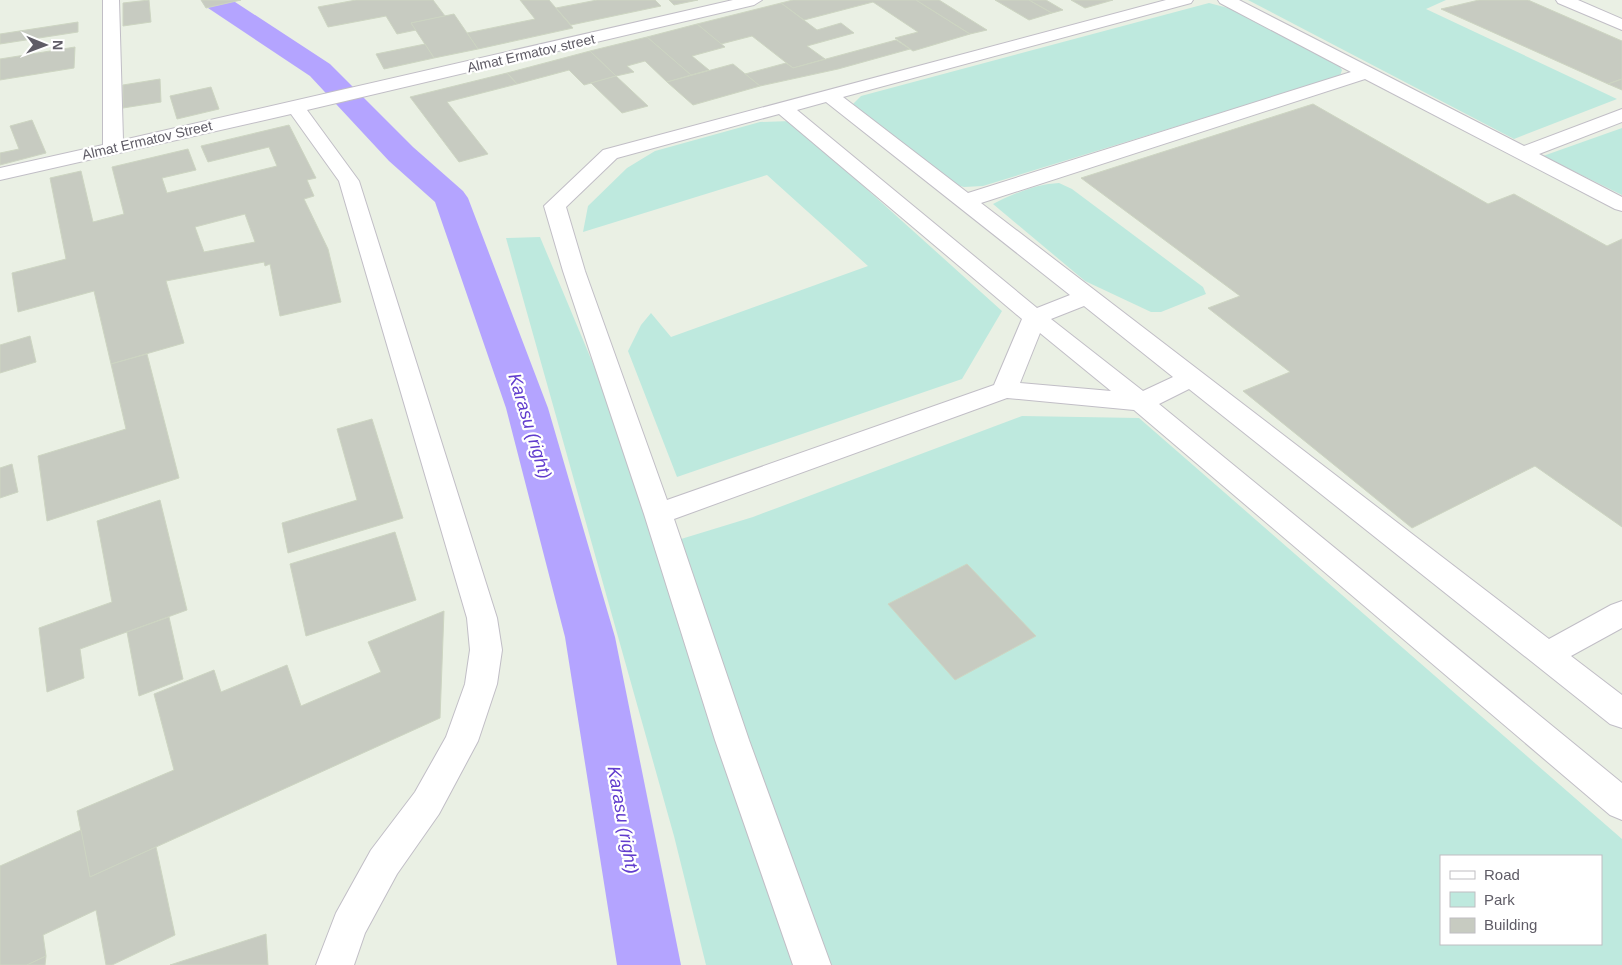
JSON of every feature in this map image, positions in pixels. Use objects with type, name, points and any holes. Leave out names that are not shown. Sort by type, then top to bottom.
[{"type":"street","points":[[111,0],[113,147]]},
{"type":"street","name":"Almat Ermatov street","points":[[301,105],[412,81],[754,0]]},
{"type":"street","points":[[812,965],[732,740],[658,514],[574,271],[555,206],[610,154],[1185,0]]},
{"type":"street","points":[[1226,0],[1622,205]]},
{"type":"street","points":[[1564,0],[1622,24]]},
{"type":"street","points":[[965,201],[1366,73]]},
{"type":"street","points":[[829,95],[1622,714]]},
{"type":"street","points":[[301,105],[349,181],[482,618],[486,650],[481,684],[461,741],[427,803],[384,862],[350,926],[335,965]]},
{"type":"street","name":"Almat Ermatov Street","points":[[0,174],[301,105]]},
{"type":"street","points":[[783,108],[1034,317],[1141,402],[1622,804]]},
{"type":"street","points":[[1522,154],[1622,115]]},
{"type":"street","points":[[1005,390],[1034,317],[1087,297]]},
{"type":"street","points":[[658,514],[1005,390],[1141,402],[1192,378]]},
{"type":"street","points":[[1547,655],[1622,613]]},
{"type":"green space","points":[[1248,0],[1446,0],[1426,9],[1617,99],[1514,139]]},
{"type":"green space","points":[[1209,3],[1232,9],[1338,64],[1342,70],[1340,76],[983,186],[964,187],[950,183],[854,110],[853,104],[861,96]]},
{"type":"green space","points":[[791,121],[1002,311],[962,379],[677,477],[628,351],[641,325],[651,313],[671,337],[868,266],[767,175],[583,232],[588,206],[627,168],[655,151],[760,122]]},
{"type":"green space","points":[[1622,128],[1622,195],[1543,156]]},
{"type":"green space","points":[[1059,183],[1072,189],[1203,287],[1206,294],[1161,312],[1151,312],[1085,281],[993,204],[1025,190]]},
{"type":"green space","points":[[540,237],[668,543],[753,517],[1022,416],[1139,418],[1622,839],[1622,965],[706,965],[674,836],[506,238]]},
{"type":"building","points":[[149,0],[151,22],[123,26],[123,3]]},
{"type":"building","points":[[201,0],[241,0],[206,8]]},
{"type":"building","points":[[356,0],[433,0],[445,16],[411,23],[416,30],[397,34],[386,16],[328,27],[318,7]]},
{"type":"building","points":[[520,0],[549,0],[573,28],[478,49],[467,33],[535,19]]},
{"type":"building","points":[[597,0],[655,0],[661,6],[571,25],[556,8]]},
{"type":"building","points":[[669,0],[698,0],[674,5]]},
{"type":"building","points":[[793,0],[916,0],[970,34],[913,51],[895,38],[918,32],[873,2],[804,20],[781,3]]},
{"type":"building","points":[[916,0],[939,0],[987,30],[970,34]]},
{"type":"building","points":[[995,0],[1029,0],[1052,13],[1029,20]]},
{"type":"building","points":[[1029,0],[1046,0],[1063,10],[1052,13]]},
{"type":"building","points":[[1071,0],[1113,0],[1085,8]]},
{"type":"building","points":[[1479,0],[1528,0],[1622,41],[1622,79],[1608,84],[1441,9]]},
{"type":"building","points":[[781,3],[817,30],[841,23],[854,33],[807,46],[825,59],[793,68],[752,36],[721,44],[697,24]]},
{"type":"building","points":[[454,14],[478,49],[434,58],[411,23]]},
{"type":"building","points":[[78,22],[78,32],[0,44],[0,34]]},
{"type":"building","points":[[697,24],[725,47],[692,56],[709,70],[691,75],[647,37]]},
{"type":"building","points":[[647,37],[691,75],[667,82],[645,61],[627,66],[634,72],[616,76],[590,51]]},
{"type":"building","points":[[896,40],[910,49],[838,69],[760,86],[745,74],[786,63],[793,68]]},
{"type":"building","points":[[425,44],[434,58],[384,69],[376,54]]},
{"type":"building","points":[[75,47],[74,68],[0,80],[0,59]]},
{"type":"building","points":[[590,51],[616,76],[584,85],[569,70],[517,84],[507,73]]},
{"type":"building","points":[[733,64],[760,86],[693,105],[667,82]]},
{"type":"building","points":[[507,73],[517,84],[447,102],[488,154],[459,162],[410,97]]},
{"type":"building","points":[[616,76],[648,106],[622,113],[591,83]]},
{"type":"building","points":[[160,79],[161,102],[123,108],[123,85]]},
{"type":"building","points":[[1622,79],[1622,90],[1608,84]]},
{"type":"building","points":[[211,87],[219,109],[177,119],[170,96]]},
{"type":"building","points":[[1313,104],[1488,204],[1514,194],[1607,246],[1622,239],[1622,527],[1535,466],[1412,528],[1243,391],[1290,372],[1208,308],[1240,296],[1081,178]]},
{"type":"building","points":[[32,120],[46,153],[0,165],[0,153],[19,149],[10,126]]},
{"type":"building","points":[[289,125],[316,178],[307,180],[314,196],[304,199],[328,249],[341,302],[280,316],[270,264],[265,266],[264,262],[166,281],[184,343],[111,364],[94,291],[18,312],[12,273],[66,259],[50,178],[81,171],[93,222],[124,214],[112,167],[188,149],[196,170],[162,178],[167,193],[277,166],[269,147],[208,162],[201,146]],"holes":[[[245,214],[255,242],[204,252],[195,227]]]},
{"type":"building","points":[[30,336],[36,362],[0,373],[0,345]]},
{"type":"building","points":[[147,354],[179,478],[47,521],[38,456],[126,429],[111,364]]},
{"type":"building","points":[[372,419],[403,518],[288,553],[282,523],[357,500],[337,429]]},
{"type":"building","points":[[12,464],[18,492],[0,498],[0,468]]},
{"type":"building","points":[[160,500],[187,610],[80,649],[84,678],[47,692],[39,628],[112,602],[97,521]]},
{"type":"building","points":[[395,532],[416,600],[306,636],[290,564]]},
{"type":"building","points":[[967,564],[1036,636],[955,680],[888,604]]},
{"type":"building","points":[[444,611],[440,718],[90,877],[77,811],[174,770],[154,694],[214,670],[221,692],[287,665],[301,706],[381,672],[368,642]]},
{"type":"building","points":[[169,617],[183,679],[139,696],[127,632]]},
{"type":"building","points":[[81,830],[90,877],[156,847],[175,935],[112,965],[106,965],[96,910],[43,935],[46,956],[27,965],[0,965],[0,866]]},
{"type":"building","points":[[266,934],[268,965],[170,965]]},
{"type":"building","points":[[46,956],[45,965],[27,965]]},
{"type":"waterway","name":"Karasu (right)","points":[[214,0],[320,70],[401,154],[451,198],[527,408],[590,637],[649,965]]}]
